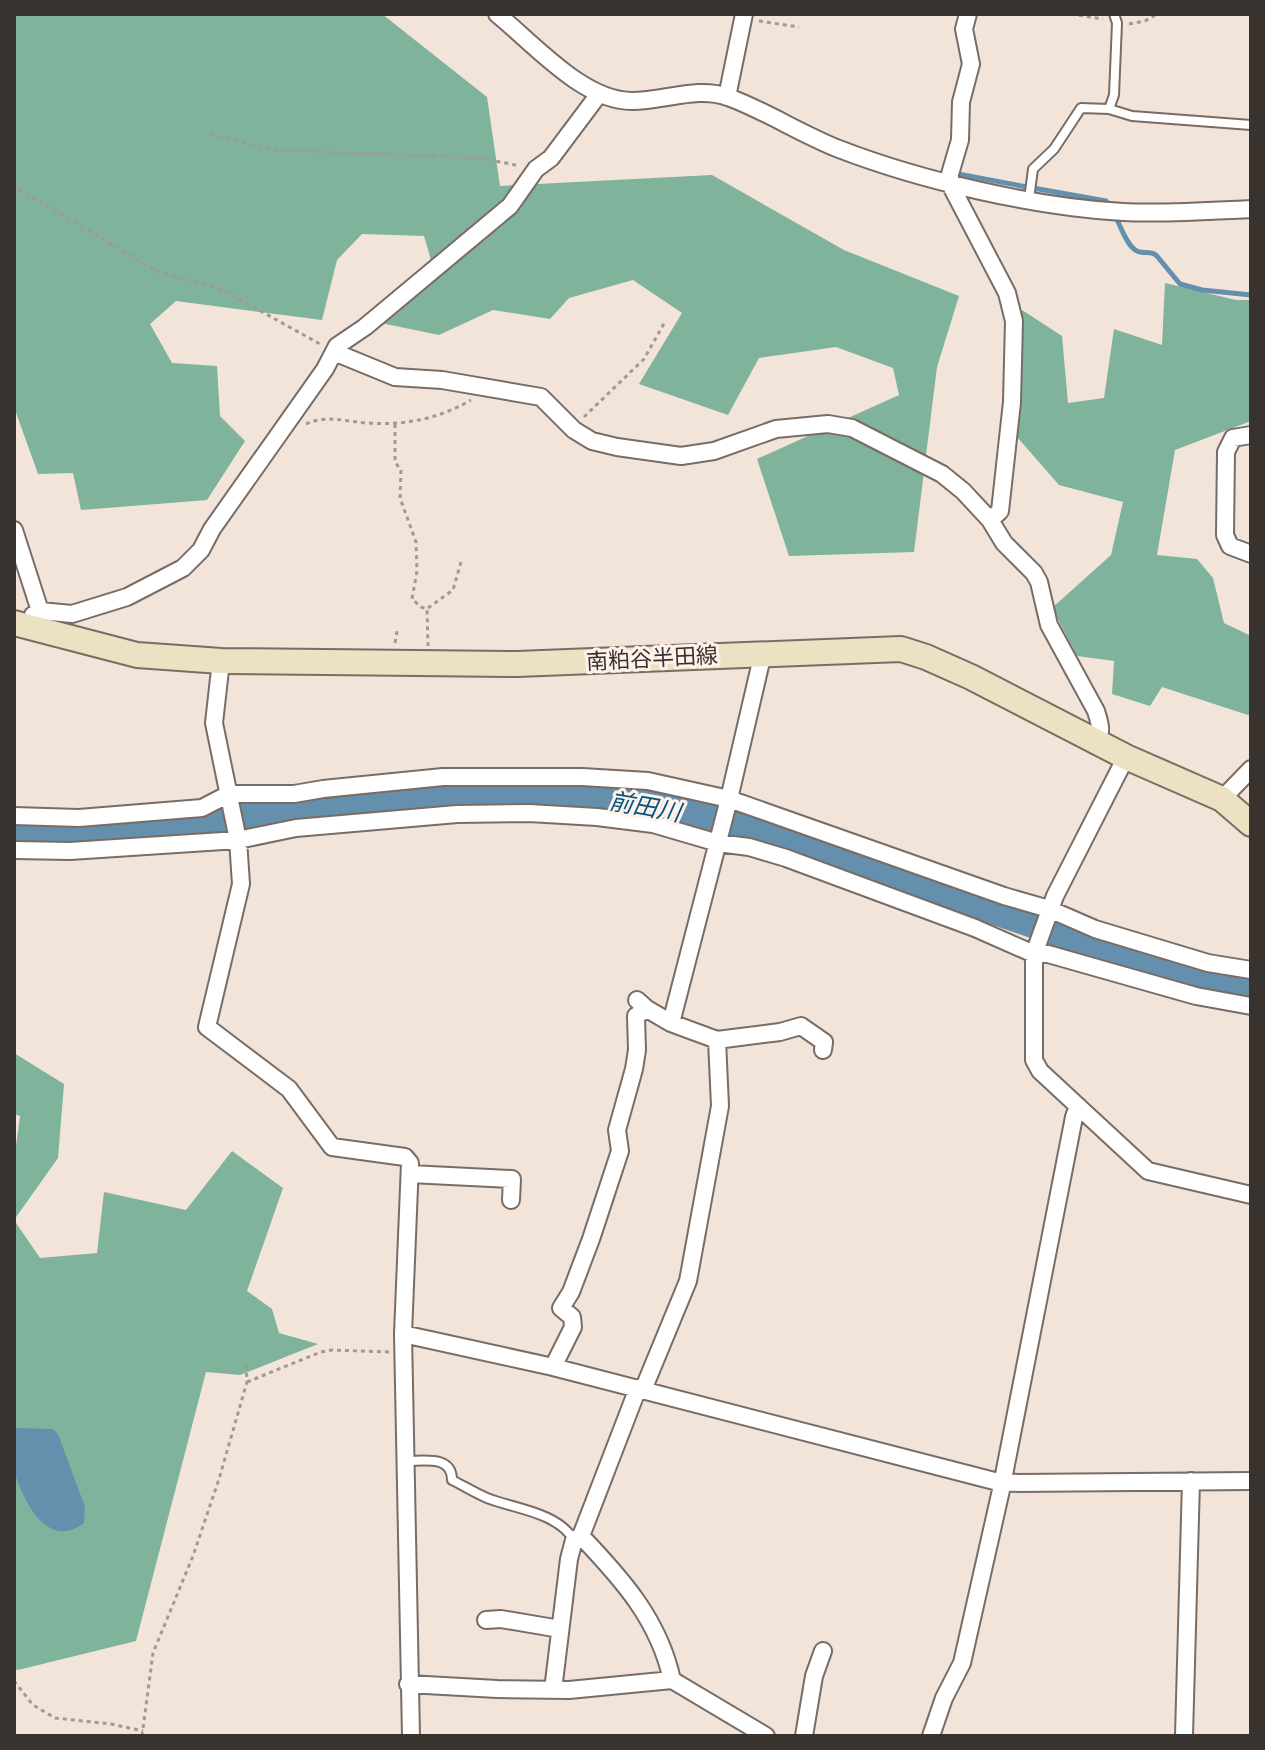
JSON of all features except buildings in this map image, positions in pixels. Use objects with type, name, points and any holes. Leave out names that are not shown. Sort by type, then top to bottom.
[{"type":"main road","name":"南粕谷半田線","points":[[16,624],[137,655],[221,661],[517,664],[901,649],[971,677],[1126,757],[1222,799],[1251,824]]},
{"type":"street","points":[[497,14],[579,82],[612,100],[635,101],[703,92],[727,97],[839,149],[950,184],[1079,208],[1125,212],[1251,209]]},
{"type":"street","points":[[968,14],[964,29],[971,64],[961,102],[960,140],[950,184],[1007,293],[1014,321],[1012,402],[1005,475],[1000,511],[990,520]]},
{"type":"street","points":[[727,97],[743,17]]},
{"type":"street","points":[[16,624],[40,611],[72,614],[127,597],[183,568],[201,550],[212,529],[325,369],[337,346],[365,327],[510,206],[536,169],[551,158],[599,94]]},
{"type":"street","points":[[334,352],[395,377],[416,377],[541,397],[574,430],[592,441],[617,447],[681,456],[714,451],[776,429],[828,424],[852,428],[942,474],[963,491],[990,520],[1004,543],[1027,564],[1039,582],[1049,625],[1096,711],[1100,725],[1097,740]]},
{"type":"street","points":[[1251,435],[1233,438],[1226,452],[1225,535],[1230,546],[1251,554]]},
{"type":"street","points":[[14,530],[40,611]]},
{"type":"street","points":[[671,1023],[763,653]]},
{"type":"street","points":[[221,661],[214,723],[238,840],[241,884],[207,1027],[289,1089],[332,1147],[405,1157],[410,1163],[403,1353],[411,1736]]},
{"type":"street","points":[[1126,757],[1049,909],[1035,950],[1034,1060],[1040,1071],[1148,1171],[1251,1195]]},
{"type":"street","points":[[1222,799],[1251,769]]},
{"type":"street","points":[[14,816],[79,818],[202,808],[229,794],[294,794],[443,777],[582,777],[648,781],[728,803],[1049,909],[1095,929],[1194,959],[1251,970]]},
{"type":"street","points":[[14,850],[70,851],[238,840],[296,828],[457,814],[529,813],[653,824],[786,858],[1048,954],[1196,996],[1251,1006]]},
{"type":"street","points":[[553,1367],[573,1327],[572,1317],[561,1308],[571,1292],[591,1239],[620,1151],[617,1130],[634,1069],[636,1016],[642,1004],[671,1023],[717,1040],[780,1032],[801,1026],[824,1042],[823,1050]]},
{"type":"street","points":[[553,1690],[560,1629],[577,1538],[688,1281],[720,1106],[717,1040]]},
{"type":"street","points":[[931,1736],[944,1698],[962,1663],[1002,1483],[1078,1106]]},
{"type":"street","points":[[410,1174],[512,1179],[511,1200]]},
{"type":"street","points":[[403,1334],[553,1367],[1002,1483],[1251,1481]]},
{"type":"street","points":[[1184,1736],[1191,1481]]},
{"type":"street","points":[[577,1538],[622,1579],[648,1616],[667,1658],[672,1680]]},
{"type":"street","points":[[486,1620],[501,1619],[560,1629]]},
{"type":"street","points":[[804,1736],[814,1676],[823,1651]]},
{"type":"street","points":[[408,1684],[553,1690],[672,1680],[766,1736]]},
{"type":"lane","points":[[1109,109],[1114,95],[1117,23],[1114,14]]},
{"type":"lane","points":[[1029,199],[1033,169],[1054,149],[1081,108],[1109,109],[1132,116],[1251,125]]},
{"type":"lane","points":[[406,1461],[440,1461],[449,1465],[452,1480],[485,1497],[531,1511],[577,1538]]},
{"type":"path","points":[[743,17],[799,27]]},
{"type":"path","points":[[211,134],[272,150],[481,158],[536,169]]},
{"type":"path","points":[[14,183],[18,189],[158,272],[219,288],[334,352]]},
{"type":"path","points":[[574,430],[590,410],[644,359],[666,320]]},
{"type":"path","points":[[299,427],[317,419],[395,424],[423,420],[471,401],[471,385]]},
{"type":"path","points":[[395,424],[395,462],[401,470],[400,498],[416,542],[412,599],[427,609]]},
{"type":"path","points":[[427,609],[453,590],[461,562]]},
{"type":"path","points":[[427,609],[428,664]]},
{"type":"path","points":[[247,1382],[332,1350],[403,1353]]},
{"type":"path","points":[[14,1681],[33,1705],[55,1718],[111,1724],[142,1733],[153,1653],[193,1556],[219,1479],[247,1382],[246,1364]]},
{"type":"green space","points":[[14,14],[382,14],[487,97],[500,186],[712,175],[844,250],[959,296],[937,367],[914,552],[789,556],[757,459],[899,395],[893,368],[836,347],[759,358],[728,415],[639,384],[682,313],[633,280],[569,298],[550,319],[493,310],[439,335],[381,323],[435,274],[424,236],[362,234],[337,260],[322,320],[176,301],[150,324],[172,363],[217,366],[220,416],[245,441],[207,500],[81,510],[73,473],[38,474],[14,407]]},
{"type":"green space","points":[[1165,283],[1236,300],[1251,300],[1251,421],[1175,450],[1157,555],[1197,559],[1213,578],[1224,623],[1251,636],[1251,716],[1162,687],[1150,706],[1112,694],[1114,661],[1077,656],[1052,608],[1111,555],[1123,502],[1059,485],[1017,437],[1022,310],[1062,336],[1068,403],[1104,398],[1114,329],[1162,345]]},
{"type":"green space","points":[[14,1053],[64,1084],[58,1158],[14,1220],[14,1160],[20,1116],[14,1114]]},
{"type":"green space","points":[[232,1151],[283,1188],[247,1291],[272,1309],[279,1333],[318,1344],[240,1375],[206,1372],[136,1641],[18,1670],[14,1669],[14,1220],[40,1258],[97,1253],[104,1192],[186,1210]]},
{"type":"water","points":[[14,1428],[53,1429],[58,1434],[85,1507],[84,1523],[71,1530],[59,1531],[40,1520],[32,1510],[14,1469]]},
{"type":"waterway","points":[[958,174],[1027,187]]},
{"type":"waterway","points":[[1033,188],[1106,201],[1108,204]]},
{"type":"waterway","points":[[1118,222],[1134,249],[1156,255],[1180,284],[1202,290],[1251,295]]},
{"type":"waterway","name":"前田川","points":[[14,833],[105,833],[177,828],[278,810],[460,795],[527,794],[622,800],[698,814],[768,832],[1139,961],[1203,980],[1251,988]]}]
